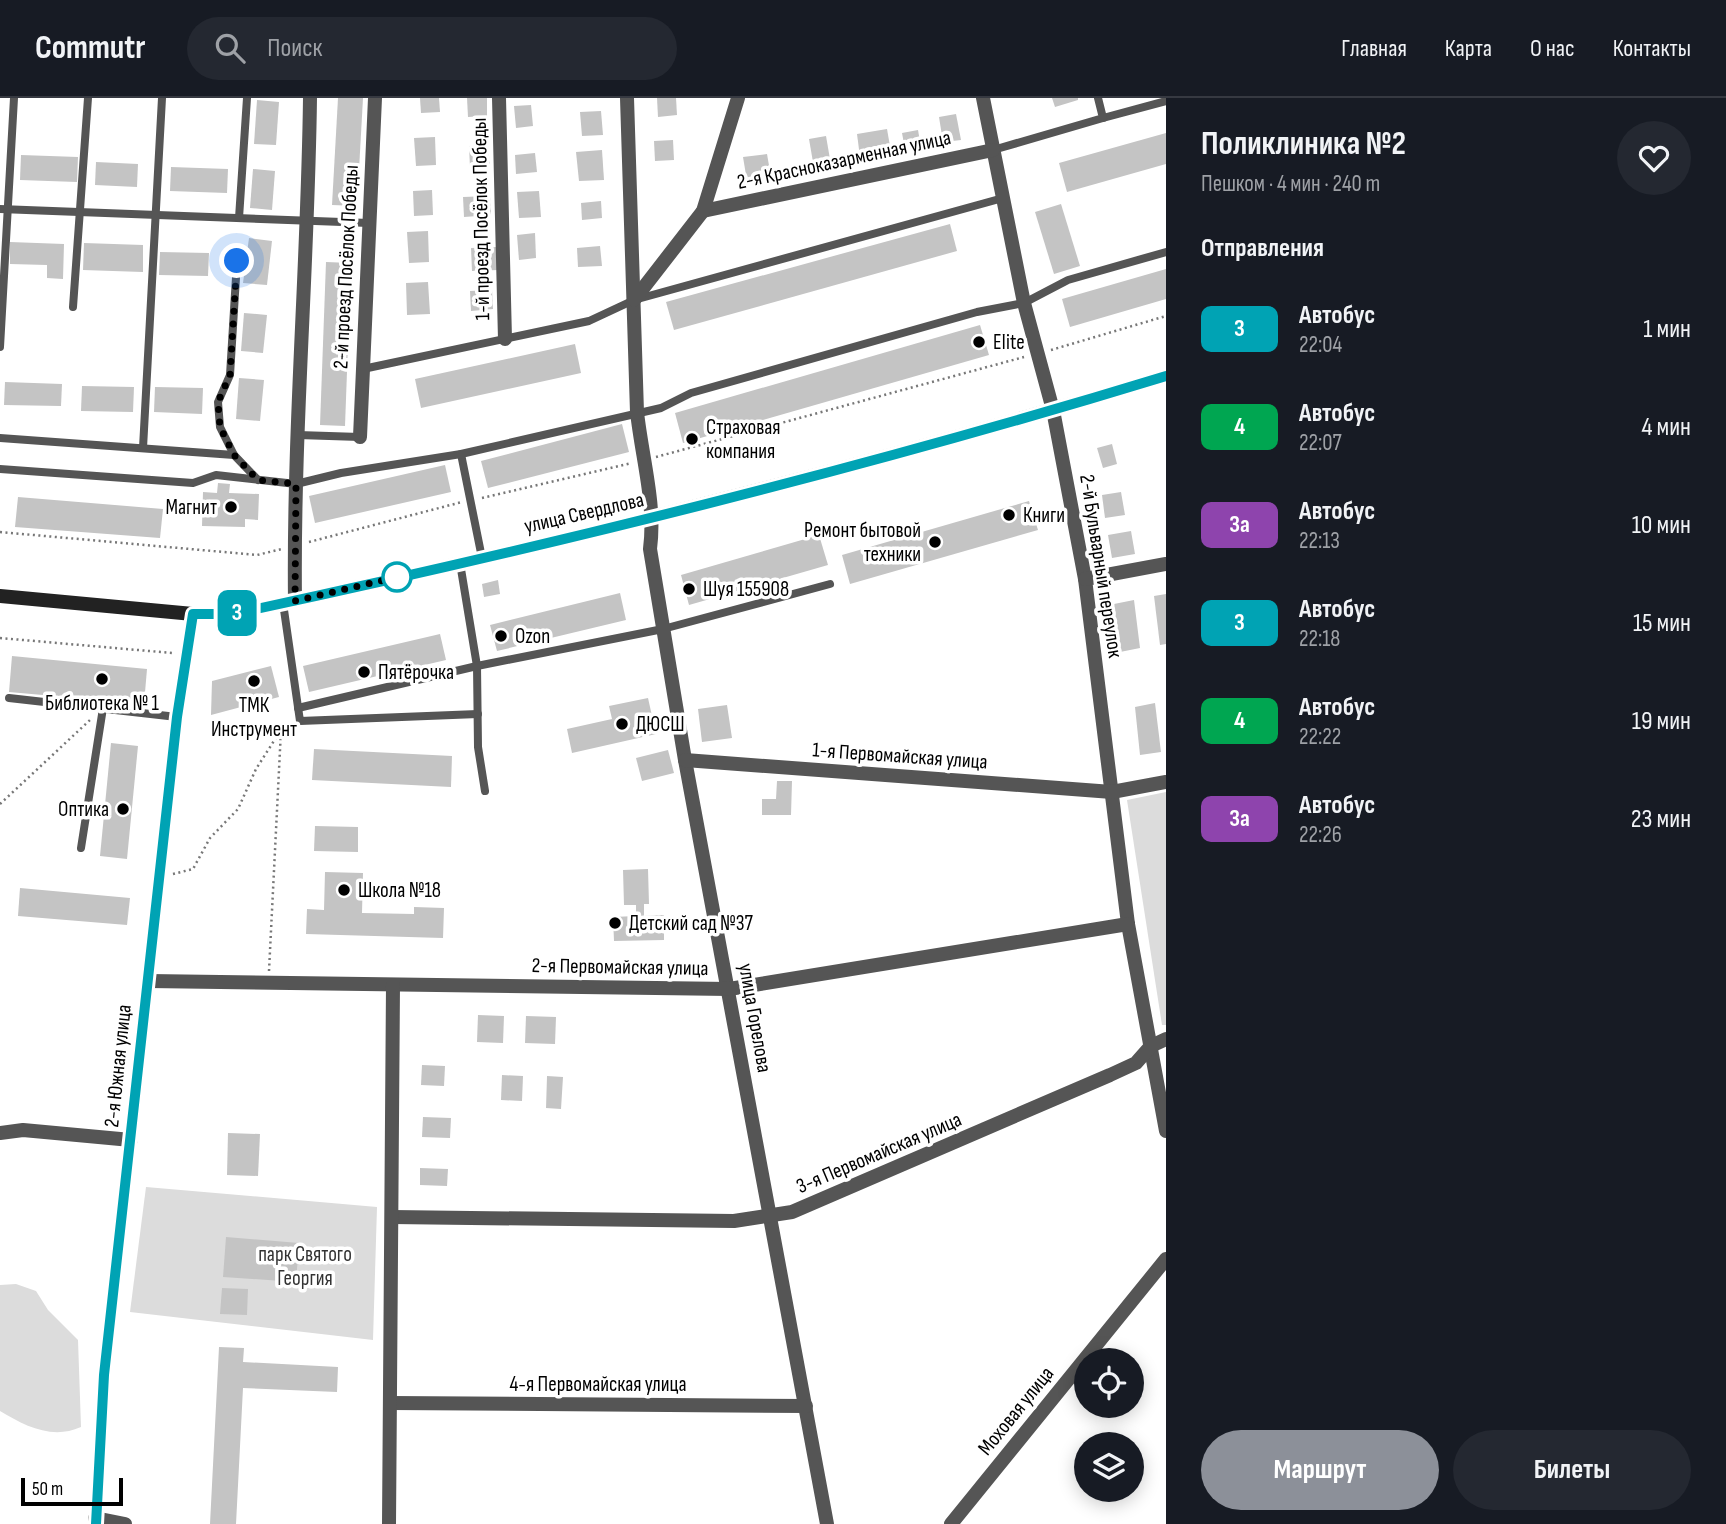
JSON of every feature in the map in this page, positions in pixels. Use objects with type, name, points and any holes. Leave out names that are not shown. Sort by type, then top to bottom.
[{"type":"main road","name":"улица Свердлова","points":[[0,596],[193,614],[233,614],[654,518],[1053,410],[1166,376]]},
{"type":"main road","name":"2-я Южная улица","points":[[96,1521],[104,1375],[177,717],[193,614]]},
{"type":"street","points":[[289,602],[295,546],[309,220],[310,98]]},
{"type":"street","name":"2-й проезд Посёлок Победы","points":[[360,437],[375,98]]},
{"type":"street","name":"1-й проезд Посёлок Победы","points":[[499,98],[505,339]]},
{"type":"street","name":"улица Горелова","points":[[627,98],[638,412],[643,461],[654,518],[650,549],[685,761],[827,1524]]},
{"type":"street","points":[[634,300],[703,211],[738,98]]},
{"type":"street","name":"2-й Бульварный переулок","points":[[983,98],[1024,303],[1053,410],[1085,579],[1128,924],[1166,1131]]},
{"type":"street","name":"2-я Красноказарменная улица","points":[[703,211],[993,150]]},
{"type":"street","points":[[1085,579],[1166,564]]},
{"type":"street","name":"1-я Первомайская улица","points":[[685,761],[1112,792],[1166,782]]},
{"type":"street","name":"2-я Первомайская улица","points":[[149,981],[729,989],[1128,924]]},
{"type":"street","points":[[389,1524],[393,985]]},
{"type":"street","name":"3-я Первомайская улица","points":[[392,1217],[638,1222],[734,1221],[768,1216],[818,1203],[1111,1075],[1136,1063],[1151,1046],[1166,1039]]},
{"type":"street","points":[[0,1133],[23,1130],[131,1140]]},
{"type":"street","name":"Моховая улица","points":[[951,1524],[1166,1259]]},
{"type":"street","name":"4-я Первомайская улица","points":[[390,1403],[806,1406]]},
{"type":"street","points":[[96,1521],[125,1524]]},
{"type":"lane","points":[[0,347],[14,98]]},
{"type":"lane","points":[[73,307],[88,98]]},
{"type":"lane","points":[[144,448],[162,98]]},
{"type":"lane","points":[[239,218],[247,98]]},
{"type":"lane","points":[[1098,98],[1103,118]]},
{"type":"lane","points":[[993,150],[1166,101]]},
{"type":"lane","points":[[363,369],[589,321],[634,300],[1003,198]]},
{"type":"lane","points":[[0,209],[369,223]]},
{"type":"lane","points":[[0,469],[194,483],[216,475],[296,484],[341,473],[461,454],[661,408],[691,393],[925,327],[1024,303],[1068,280],[1166,251]]},
{"type":"lane","points":[[237,261],[230,375],[218,402],[220,427],[234,455],[258,480]]},
{"type":"lane","points":[[298,435],[360,437]]},
{"type":"lane","points":[[0,438],[234,455]]},
{"type":"lane","points":[[461,454],[482,558]]},
{"type":"lane","points":[[460,563],[477,666],[478,747],[485,791]]},
{"type":"lane","points":[[298,708],[477,666],[663,629],[830,584]]},
{"type":"lane","points":[[289,602],[300,721],[478,714]]},
{"type":"lane","points":[[9,698],[177,717]]},
{"type":"lane","points":[[81,848],[103,708]]},
{"type":"path","points":[[0,532],[257,555],[471,500],[643,461],[1166,316]]},
{"type":"path","points":[[0,638],[186,654]]},
{"type":"path","points":[[0,804],[103,708]]},
{"type":"path","points":[[160,878],[193,869],[210,838],[238,809],[256,769],[281,730],[300,721]]},
{"type":"path","points":[[269,983],[281,730]]},
{"type":"green space","points":[[1166,792],[1166,1025],[1162,1025],[1127,800]]},
{"type":"green space","name":"парк Святого Георгия","points":[[146,1187],[377,1207],[373,1340],[130,1312]]},
{"type":"green space","points":[[16,1284],[36,1291],[48,1310],[78,1340],[81,1427],[70,1431],[49,1432],[19,1422],[0,1411],[0,1285]]},
{"type":"building","points":[[338,98],[363,98],[357,206],[332,205]]},
{"type":"building","points":[[420,98],[439,98],[440,112],[421,113]]},
{"type":"building","points":[[467,98],[487,98],[487,116],[468,117]]},
{"type":"building","points":[[657,98],[676,98],[677,115],[658,117]]},
{"type":"building","points":[[1052,98],[1078,98],[1078,100],[1055,107]]},
{"type":"building","points":[[257,100],[279,102],[276,145],[254,144]]},
{"type":"building","points":[[531,105],[533,126],[516,128],[514,106]]},
{"type":"building","points":[[601,111],[603,135],[582,136],[580,112]]},
{"type":"building","points":[[956,114],[961,140],[943,142],[939,117]]},
{"type":"building","points":[[887,129],[891,152],[860,157],[857,134]]},
{"type":"building","points":[[918,130],[921,147],[905,149],[902,133]]},
{"type":"building","points":[[1166,133],[1166,164],[1067,192],[1059,163]]},
{"type":"building","points":[[826,136],[831,165],[814,168],[809,139]]},
{"type":"building","points":[[435,137],[436,165],[416,166],[414,138]]},
{"type":"building","points":[[673,140],[674,160],[655,161],[654,141]]},
{"type":"building","points":[[488,145],[490,166],[470,167],[469,146]]},
{"type":"building","points":[[602,150],[604,180],[579,181],[576,152]]},
{"type":"building","points":[[535,153],[537,172],[516,174],[515,155]]},
{"type":"building","points":[[767,154],[771,177],[747,181],[743,157]]},
{"type":"building","points":[[21,155],[78,157],[77,182],[20,180]]},
{"type":"building","points":[[96,162],[138,164],[137,187],[95,185]]},
{"type":"building","points":[[171,167],[228,169],[227,193],[170,191]]},
{"type":"building","points":[[253,169],[275,171],[272,210],[250,208]]},
{"type":"building","points":[[432,190],[433,215],[414,216],[413,191]]},
{"type":"building","points":[[539,191],[541,217],[519,218],[517,192]]},
{"type":"building","points":[[490,196],[491,215],[464,217],[463,197]]},
{"type":"building","points":[[601,201],[602,218],[582,220],[581,203]]},
{"type":"building","points":[[1061,204],[1080,266],[1054,274],[1035,212]]},
{"type":"building","points":[[950,224],[957,251],[674,330],[666,302]]},
{"type":"building","points":[[428,231],[429,262],[409,263],[407,232]]},
{"type":"building","points":[[535,233],[536,258],[519,260],[517,235]]},
{"type":"building","points":[[249,238],[272,241],[267,285],[243,283]]},
{"type":"building","points":[[10,242],[64,244],[63,279],[47,278],[47,265],[10,264]]},
{"type":"building","points":[[84,243],[143,245],[143,272],[83,270]]},
{"type":"building","points":[[600,246],[602,266],[578,267],[577,248]]},
{"type":"building","points":[[497,247],[498,270],[472,271],[471,248]]},
{"type":"building","points":[[160,252],[209,253],[208,276],[159,275]]},
{"type":"building","points":[[326,262],[351,263],[345,426],[320,425]]},
{"type":"building","points":[[1166,269],[1166,299],[1070,327],[1062,299]]},
{"type":"building","points":[[428,282],[430,314],[407,315],[406,283]]},
{"type":"building","points":[[492,290],[493,309],[471,311],[470,291]]},
{"type":"building","points":[[244,313],[267,315],[263,353],[241,351]]},
{"type":"building","points":[[980,325],[989,355],[683,443],[675,413]]},
{"type":"building","points":[[575,344],[581,373],[421,408],[415,379]]},
{"type":"building","points":[[239,378],[264,380],[260,421],[236,419]]},
{"type":"building","points":[[5,382],[62,384],[61,406],[4,405]]},
{"type":"building","points":[[82,386],[134,387],[133,412],[81,411]]},
{"type":"building","points":[[155,387],[203,388],[202,414],[154,412]]},
{"type":"building","points":[[622,424],[629,452],[488,488],[481,461]]},
{"type":"building","points":[[1112,444],[1117,464],[1103,468],[1097,448]]},
{"type":"building","points":[[445,465],[451,492],[315,523],[309,496]]},
{"type":"building","name":"Магнит","points":[[218,483],[230,484],[229,493],[259,494],[258,520],[245,519],[245,527],[202,526],[203,492],[217,493]]},
{"type":"building","points":[[1121,492],[1125,515],[1105,518],[1102,495]]},
{"type":"building","points":[[18,497],[163,509],[160,538],[15,527]]},
{"type":"building","points":[[1029,501],[1038,530],[850,584],[842,555]]},
{"type":"building","points":[[1131,531],[1135,554],[1112,558],[1108,535]]},
{"type":"building","points":[[819,535],[828,565],[689,605],[681,575]]},
{"type":"building","points":[[498,580],[500,594],[484,597],[482,584]]},
{"type":"building","points":[[620,593],[626,620],[497,651],[490,625]]},
{"type":"building","points":[[1166,594],[1166,644],[1160,645],[1154,596]]},
{"type":"building","points":[[1134,600],[1140,648],[1120,652],[1114,604]]},
{"type":"building","points":[[440,634],[446,660],[309,692],[303,666]]},
{"type":"building","points":[[12,656],[147,669],[144,704],[9,692]]},
{"type":"building","points":[[271,666],[279,697],[211,715],[212,681]]},
{"type":"building","name":"ДЮСШ","points":[[648,698],[656,734],[572,753],[567,729],[612,719],[609,706]]},
{"type":"building","points":[[1155,703],[1161,752],[1140,755],[1135,707]]},
{"type":"building","points":[[727,705],[732,738],[702,742],[698,709]]},
{"type":"building","points":[[111,743],[138,746],[127,859],[100,856]]},
{"type":"building","points":[[314,749],[452,756],[451,787],[312,780]]},
{"type":"building","points":[[668,750],[674,773],[642,781],[636,758]]},
{"type":"building","points":[[777,781],[792,781],[791,815],[762,815],[762,799],[776,799]]},
{"type":"building","points":[[315,826],[358,827],[358,852],[314,851]]},
{"type":"building","points":[[648,869],[649,904],[644,904],[644,916],[664,915],[664,940],[614,941],[613,917],[636,916],[636,905],[624,905],[623,870]]},
{"type":"building","name":"Школа №18","points":[[325,872],[363,873],[362,913],[414,914],[414,907],[444,908],[443,938],[306,934],[307,909],[324,910]]},
{"type":"building","points":[[20,888],[130,898],[127,925],[18,916]]},
{"type":"building","points":[[478,1015],[504,1016],[503,1043],[477,1042]]},
{"type":"building","points":[[526,1016],[556,1017],[555,1044],[525,1043]]},
{"type":"building","points":[[422,1065],[445,1066],[444,1086],[421,1085]]},
{"type":"building","points":[[502,1075],[523,1076],[522,1101],[501,1100]]},
{"type":"building","points":[[547,1076],[563,1077],[561,1109],[546,1108]]},
{"type":"building","points":[[423,1117],[451,1118],[450,1138],[422,1137]]},
{"type":"building","points":[[228,1133],[260,1134],[258,1176],[227,1175]]},
{"type":"building","points":[[420,1168],[448,1169],[447,1186],[420,1185]]},
{"type":"building","points":[[226,1237],[299,1243],[296,1282],[223,1277]]},
{"type":"building","points":[[222,1288],[248,1289],[247,1315],[220,1314]]},
{"type":"building","points":[[219,1347],[244,1348],[243,1362],[338,1367],[337,1392],[243,1388],[236,1524],[210,1524]]},
{"type":"bus line","name":"3","points":[[96,1524],[104,1375],[177,717],[193,614],[233,614],[620,527],[818,475],[1166,376]]},
{"type":"place","name":"Elite","points":[[979,342]]},
{"type":"place","name":"Страховая компания","points":[[692,439]]},
{"type":"place","name":"Магнит","points":[[231,507]]},
{"type":"place","name":"Книги","points":[[1009,515]]},
{"type":"place","name":"Ремонт бытовой техники","points":[[935,542]]},
{"type":"place","name":"Шуя 155908","points":[[689,589]]},
{"type":"place","name":"Ozon","points":[[501,636]]},
{"type":"place","name":"Пятёрочка","points":[[364,672]]},
{"type":"place","name":"Библиотека № 1","points":[[102,679]]},
{"type":"place","name":"ТМК Инструмент","points":[[254,681]]},
{"type":"place","name":"ДЮСШ","points":[[622,724]]},
{"type":"place","name":"Оптика","points":[[123,809]]},
{"type":"place","name":"Школа №18","points":[[344,890]]},
{"type":"place","name":"Детский сад №37","points":[[615,923]]},
{"type":"route","points":[[237,261],[230,375],[218,402],[220,427],[234,455],[258,480],[296,484],[295,601],[397,577]]}]
